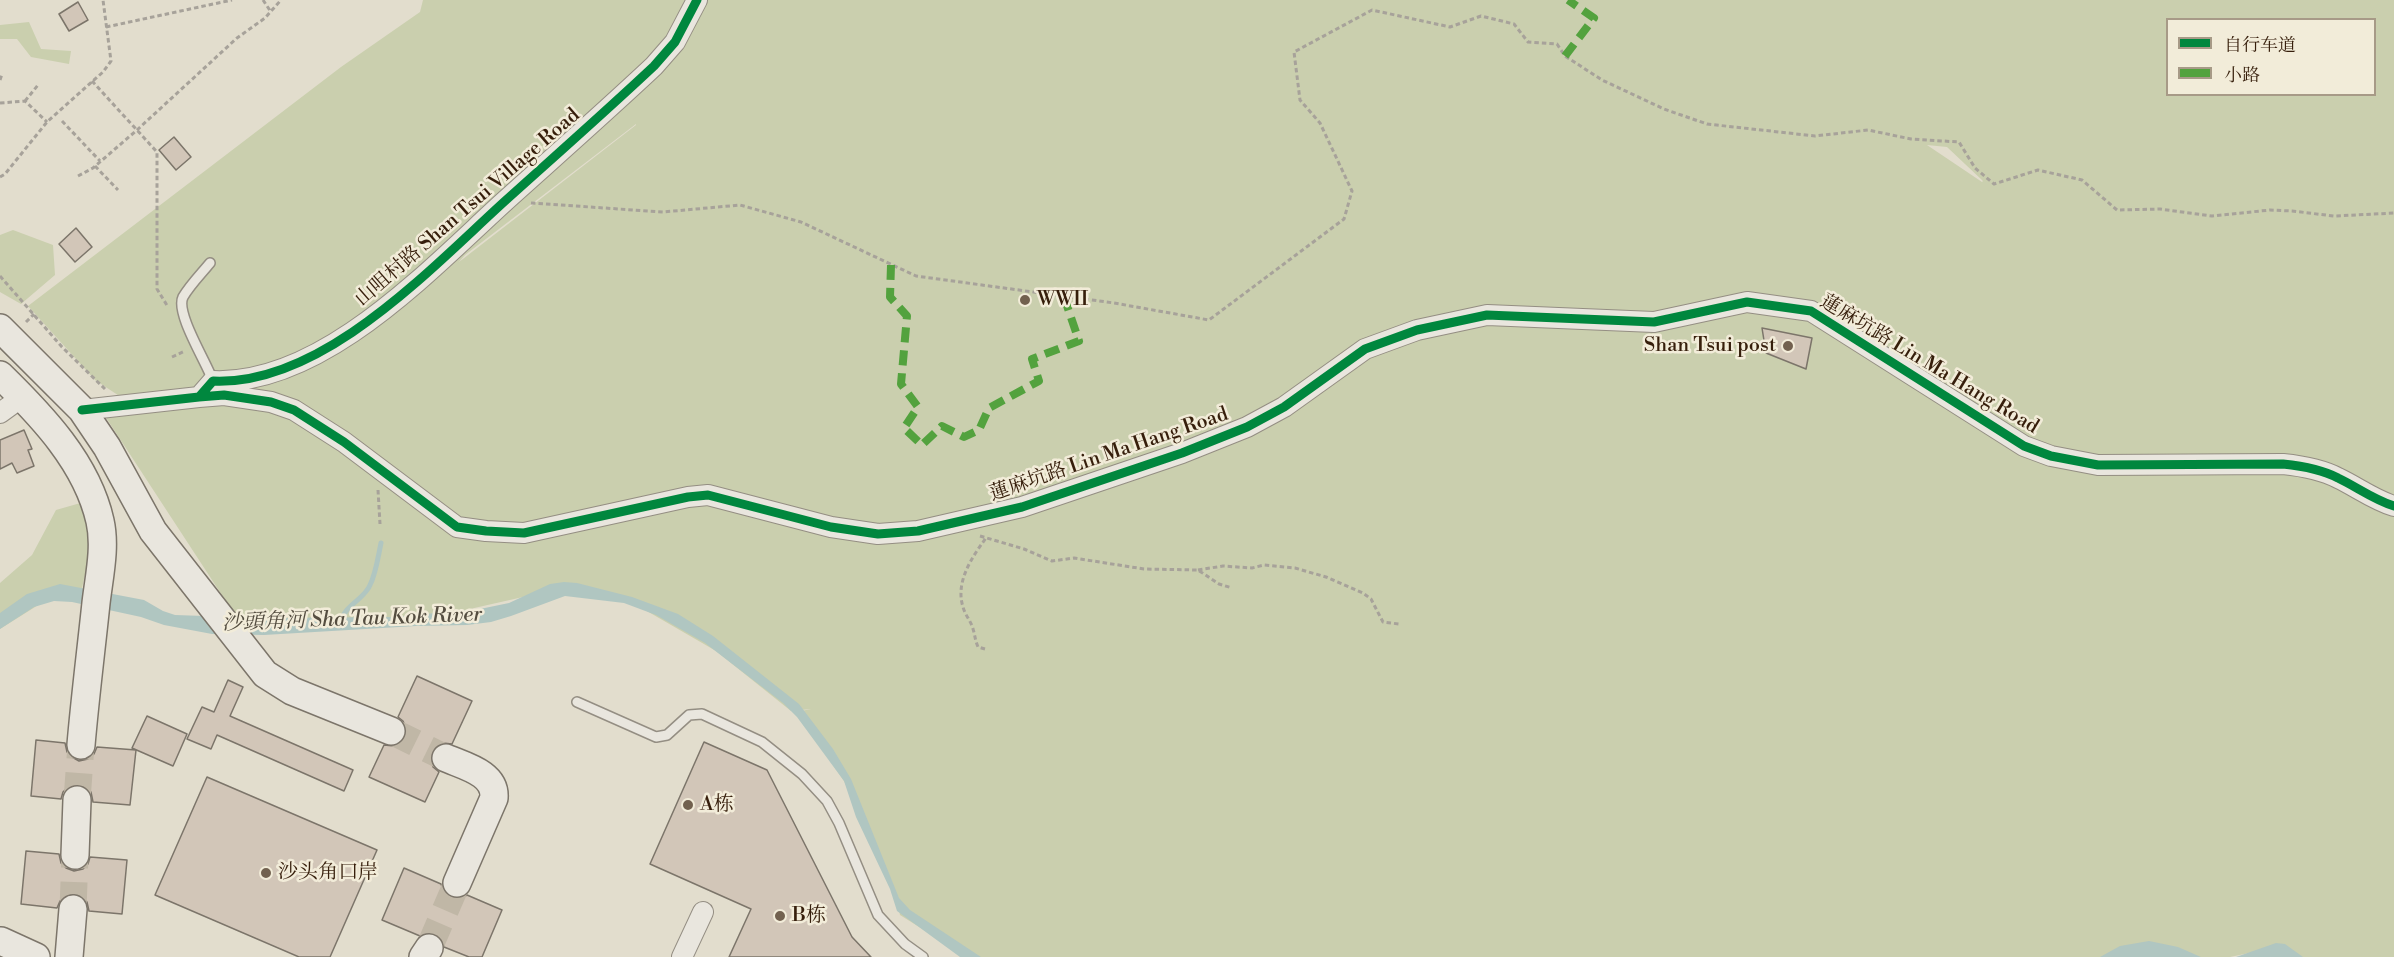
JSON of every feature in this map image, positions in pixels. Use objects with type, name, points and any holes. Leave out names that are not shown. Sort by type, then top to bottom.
[{"type":"main road","points":[[13,325],[82,410],[107,447],[153,531],[256,663],[275,681],[292,691],[391,731]]},
{"type":"main road","points":[[0,375],[22,397],[70,454],[90,491],[100,521],[101,562],[81,745]]},
{"type":"main road","points":[[446,758],[487,777],[495,790],[494,798],[457,883]]},
{"type":"main road","points":[[75,855],[77,800]]},
{"type":"main road","points":[[69,957],[73,909]]},
{"type":"main road","points":[[0,944],[36,957]]},
{"type":"street","name":"山咀村路 Shan Tsui Village Road","points":[[213,381],[238,382],[257,378],[304,359],[347,335],[396,299],[654,66],[675,42],[698,0]]},
{"type":"street","name":"蓮麻坑路 Lin Ma Hang Road","points":[[199,398],[224,395],[271,402],[294,410],[344,442],[457,527],[524,533],[688,497],[708,495],[831,528],[878,534],[918,531],[1022,507],[1182,453],[1246,427],[1284,407],[1365,349],[1417,330],[1487,315],[1654,322],[1746,302],[1811,310],[2024,446],[2051,456],[2098,465],[2283,464],[2310,468],[2337,477],[2394,506]]},
{"type":"street","points":[[82,410],[199,398],[213,381]]},
{"type":"street","points":[[0,413],[22,397]]},
{"type":"street","points":[[682,957],[703,912]]},
{"type":"lane","points":[[210,263],[182,299],[183,314],[213,381]]},
{"type":"lane","points":[[578,702],[656,737],[667,735],[689,715],[702,714],[762,742],[802,774],[827,801],[839,823],[878,915],[897,938],[923,957]]},
{"type":"path","points":[[0,177],[5,174],[47,122],[111,61],[103,0]]},
{"type":"path","points":[[106,27],[232,0]]},
{"type":"path","points":[[263,0],[271,12]]},
{"type":"path","points":[[78,176],[95,166],[137,130],[237,38],[271,12],[281,0]]},
{"type":"path","points":[[505,201],[663,212],[740,206],[801,222],[916,276],[1114,303],[1209,320],[1344,219],[1352,191],[1320,123],[1300,100],[1294,52],[1372,10],[1450,27],[1481,16],[1514,24],[1528,42],[1557,44],[1565,56],[1602,80],[1664,109],[1707,124],[1815,136],[1868,130],[1911,139],[1959,142],[1975,168],[1994,184],[2038,170],[2082,180],[2117,210],[2160,209],[2212,216],[2270,210],[2334,216],[2394,213]]},
{"type":"path","points":[[0,79],[2,74]]},
{"type":"path","points":[[92,81],[157,152],[157,289],[169,309],[183,314]]},
{"type":"path","points":[[0,103],[25,101],[38,85]]},
{"type":"path","points":[[25,101],[47,122]]},
{"type":"path","points":[[62,120],[100,161]]},
{"type":"path","points":[[95,166],[118,190]]},
{"type":"path","points":[[0,276],[62,347],[124,406]]},
{"type":"path","points":[[13,325],[34,314]]},
{"type":"path","points":[[172,357],[186,350]]},
{"type":"path","points":[[377,480],[380,524]]},
{"type":"path","points":[[979,536],[1024,549],[1052,561],[1074,558],[1144,569],[1198,570],[1223,566],[1295,568],[1326,577],[1363,593],[1371,599],[1383,622],[1399,624]]},
{"type":"path","points":[[985,649],[978,647],[962,606],[962,583],[968,565],[986,538]]},
{"type":"path","points":[[1198,570],[1219,584],[1232,588]]},
{"type":"green space","points":[[423,0],[2394,0],[2394,957],[2302,957],[2254,952],[2230,957],[967,957],[900,915],[892,882],[844,781],[796,712],[811,709],[791,711],[716,651],[633,603],[554,590],[461,611],[450,607],[456,611],[456,620],[249,627],[231,609],[101,410],[130,403],[95,380],[28,306],[341,67],[420,12]],"holes":[[[636,125],[459,262],[465,255]],[[1927,145],[1947,147],[1983,181],[1982,182]]]},
{"type":"green space","points":[[29,22],[41,49],[71,51],[69,64],[31,57],[17,39],[0,39],[0,25]]},
{"type":"green space","points":[[13,230],[53,245],[55,275],[21,304],[0,292],[0,235]]},
{"type":"green space","points":[[84,502],[93,538],[82,588],[43,602],[0,629],[0,583],[32,555],[56,510]]},
{"type":"water","name":"沙頭角河 Sha Tau Kok River","points":[[577,583],[632,597],[678,614],[713,636],[799,704],[833,749],[851,779],[899,898],[910,910],[981,957],[960,957],[897,911],[890,889],[856,817],[844,781],[797,717],[783,703],[705,643],[656,615],[624,603],[565,596],[491,622],[264,635],[212,634],[164,625],[141,617],[72,602],[54,601],[34,607],[0,629],[0,613],[27,594],[60,584],[144,600],[175,615],[263,618],[393,617],[480,609],[509,603],[550,584]]},
{"type":"water","points":[[2149,941],[2178,947],[2201,957],[2100,957],[2120,946]]},
{"type":"water","points":[[2276,943],[2285,944],[2303,957],[2236,957]]},
{"type":"building","points":[[78,2],[88,20],[69,31],[59,14]]},
{"type":"building","points":[[174,137],[191,157],[176,170],[159,150]]},
{"type":"building","points":[[76,228],[92,247],[75,262],[59,244]]},
{"type":"building","name":"Shan Tsui post","points":[[1762,328],[1812,338],[1806,369],[1766,353]]},
{"type":"building","points":[[24,430],[32,449],[28,450],[34,466],[17,473],[12,463],[0,469],[0,440]]},
{"type":"building","points":[[417,676],[472,701],[452,744],[437,745],[432,752],[433,767],[439,772],[425,802],[369,777],[384,745],[394,746],[401,743],[405,737],[406,728],[398,717]]},
{"type":"building","points":[[228,680],[243,687],[230,716],[353,770],[344,791],[217,735],[211,749],[187,739],[202,707],[214,712]]},
{"type":"building","points":[[147,716],[187,734],[173,766],[132,748]]},
{"type":"building","points":[[36,740],[65,743],[67,752],[79,761],[88,759],[97,747],[136,750],[130,805],[93,802],[91,792],[85,786],[78,784],[69,786],[63,792],[61,799],[31,796]]},
{"type":"building","points":[[704,742],[767,770],[852,937],[871,957],[729,957],[751,909],[650,864]]},
{"type":"building","name":"沙头角口岸","points":[[207,777],[377,850],[330,957],[299,957],[155,895]]},
{"type":"building","points":[[26,851],[59,854],[61,863],[74,871],[83,869],[90,857],[127,860],[122,914],[89,911],[87,902],[75,893],[66,895],[57,908],[21,904]]},
{"type":"building","points":[[404,868],[441,884],[444,892],[451,898],[459,899],[467,895],[502,910],[482,957],[469,957],[444,947],[443,941],[437,935],[429,932],[420,936],[382,920]]},
{"type":"waterway","name":"沙頭角河 Sha Tau Kok River","points":[[341,622],[346,611],[370,585],[381,543]]},
{"type":"tunnel","points":[[391,731],[446,758]]},
{"type":"tunnel","points":[[77,800],[81,745]]},
{"type":"tunnel","points":[[73,909],[75,855]]},
{"type":"tunnel","points":[[429,948],[457,883]]},
{"type":"marked path","points":[[1565,56],[1594,18],[1568,0]]},
{"type":"marked path","points":[[891,265],[890,297],[907,316],[901,384],[918,407],[904,428],[922,445],[942,426],[964,437],[979,430],[989,408],[1039,381],[1032,359],[1079,341],[1064,297]]},
{"type":"cycle path","points":[[82,410],[199,397],[213,381],[254,377],[294,365],[334,344],[372,318],[443,259],[654,66],[675,42],[697,0]]},
{"type":"cycle path","points":[[199,397],[224,395],[271,402],[294,410],[344,442],[457,527],[524,533],[688,497],[708,495],[831,527],[878,534],[918,531],[1022,507],[1182,453],[1247,427],[1284,407],[1365,349],[1417,330],[1487,315],[1654,322],[1747,302],[1811,311],[2024,446],[2051,456],[2098,465],[2283,464],[2297,466],[2332,475],[2394,506]]},
{"type":"place","name":"WWII","points":[[1025,300]]},
{"type":"place","name":"Shan Tsui post","points":[[1788,346]]},
{"type":"place","name":"A栋","points":[[688,805]]},
{"type":"place","name":"沙头角口岸","points":[[266,873]]},
{"type":"place","name":"B栋","points":[[780,916]]}]
